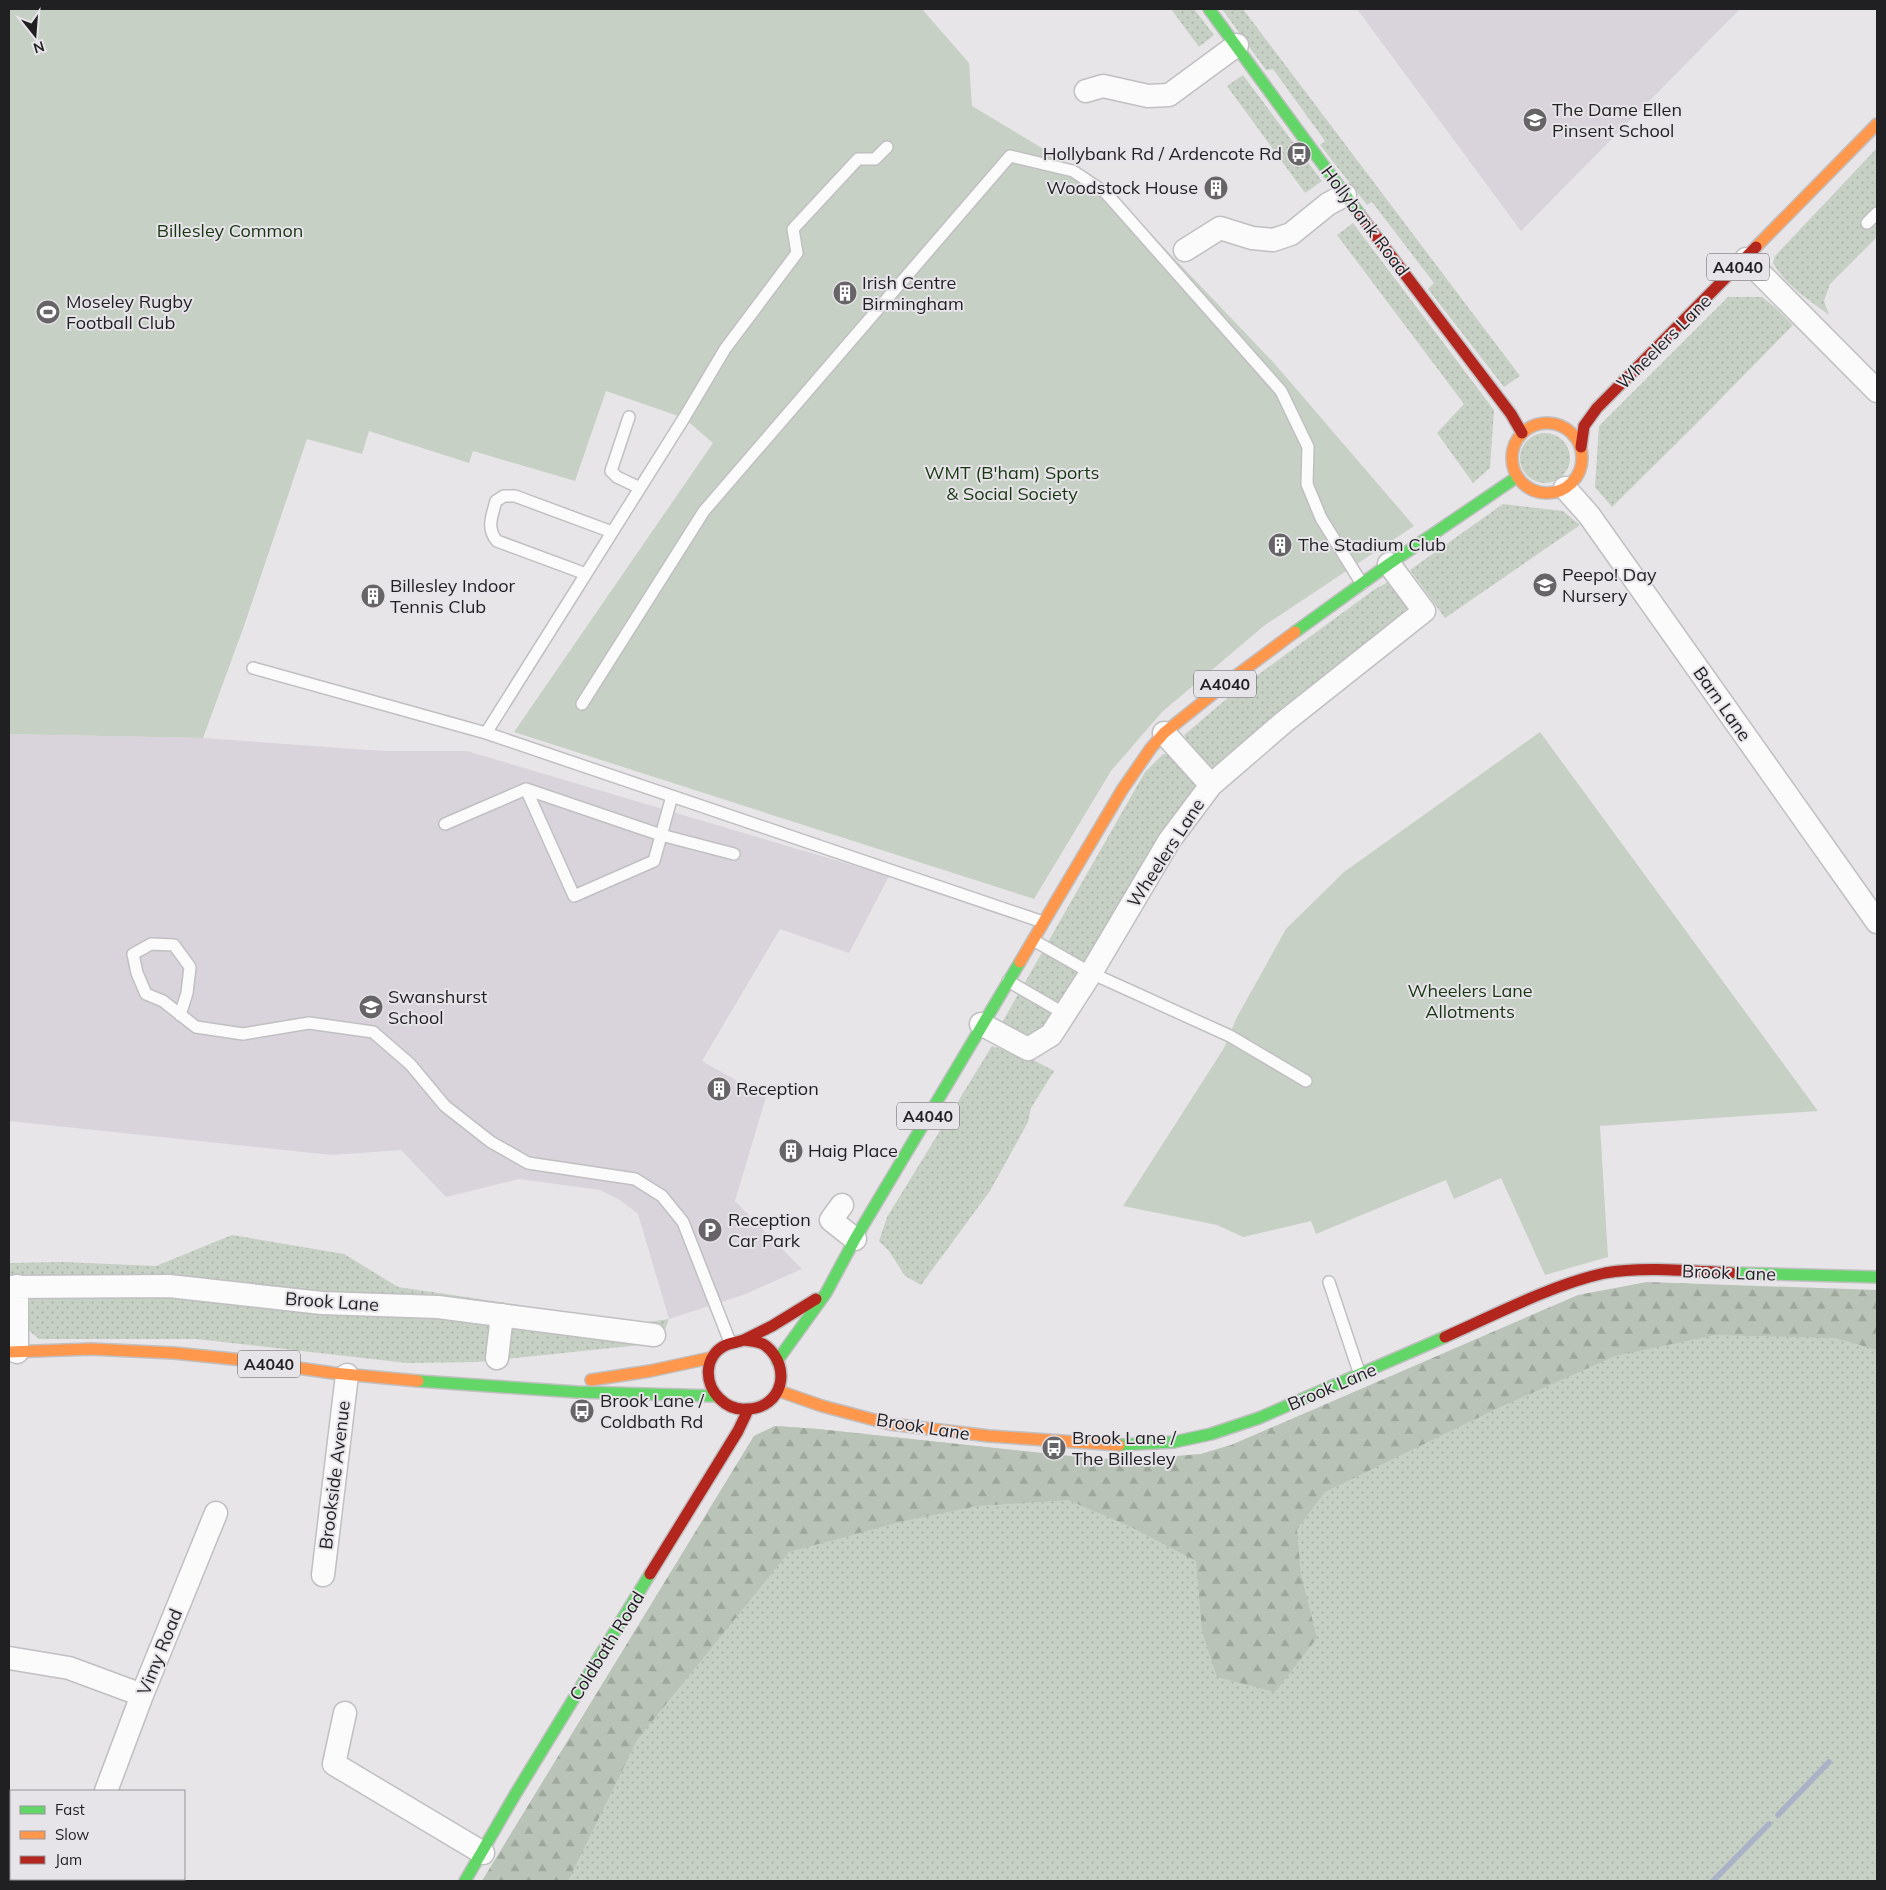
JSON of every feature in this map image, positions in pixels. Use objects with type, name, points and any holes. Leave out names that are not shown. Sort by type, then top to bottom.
[{"type":"main road","name":"Hollybank Road","points":[[1209,9],[1345,195],[1511,414],[1522,433]]},
{"type":"main road","name":"Wheelers Lane","points":[[1581,447],[1584,426],[1597,408],[1877,124]]},
{"type":"main road","name":"Wheelers Lane","points":[[1558,424],[1597,408]]},
{"type":"main road","points":[[1545,422],[1558,424],[1568,429],[1576,437],[1581,447],[1581,465],[1578,474],[1565,488],[1548,493],[1539,492],[1530,489],[1517,477],[1513,468],[1513,449],[1522,433],[1533,425],[1545,422]]},
{"type":"main road","name":"A4040","points":[[777,1361],[826,1293],[855,1239],[1042,922],[1122,790],[1164,733],[1229,681],[1389,564],[1517,477]]},
{"type":"main road","name":"Brook Lane","points":[[779,1391],[822,1406],[890,1424],[989,1436],[1119,1444],[1174,1442],[1211,1434],[1259,1418],[1564,1285],[1606,1273],[1657,1270],[1877,1277]]},
{"type":"main road","name":"A4040","points":[[744,1340],[772,1326],[826,1293]]},
{"type":"main road","points":[[756,1341],[767,1347],[777,1361],[781,1373],[779,1391],[773,1399],[763,1406],[748,1410],[734,1408],[715,1396],[708,1385],[710,1358],[730,1342],[756,1341]]},
{"type":"main road","name":"A4040","points":[[13,1352],[126,1350],[229,1358],[347,1375],[528,1390],[715,1396]]},
{"type":"main road","name":"A4040","points":[[528,1390],[650,1372],[710,1358]]},
{"type":"main road","name":"Coldbath Road","points":[[465,1881],[516,1793],[738,1431],[748,1410]]},
{"type":"street","points":[[1086,91],[1103,86],[1148,96],[1169,95],[1237,45]]},
{"type":"street","points":[[1185,250],[1220,228],[1252,238],[1273,240],[1291,234],[1328,204],[1345,195]]},
{"type":"street","points":[[1746,259],[1877,391]]},
{"type":"street","name":"Barn Lane","points":[[1565,488],[1589,515],[1877,922]]},
{"type":"street","name":"Wheelers Lane","points":[[981,1024],[1028,1049],[1051,1035],[1092,973],[1169,842],[1211,785],[1284,722],[1424,611],[1389,564]]},
{"type":"street","points":[[1164,733],[1211,785]]},
{"type":"street","points":[[842,1205],[831,1220],[855,1239]]},
{"type":"street","name":"Brook Lane","points":[[13,1287],[169,1286],[322,1303],[438,1307],[654,1335]]},
{"type":"street","points":[[13,1287],[13,1352]]},
{"type":"street","points":[[497,1358],[502,1315]]},
{"type":"street","name":"Brookside Avenue","points":[[323,1575],[347,1375]]},
{"type":"street","name":"Vimy Road","points":[[106,1790],[216,1513]]},
{"type":"street","points":[[9,1658],[69,1668],[142,1696]]},
{"type":"street","points":[[344,1713],[334,1764],[482,1853]]},
{"type":"lane","points":[[486,733],[725,349],[797,253],[793,229],[858,159],[875,159],[888,147]]},
{"type":"lane","points":[[582,704],[704,511],[1010,156],[1073,172],[1106,193],[1281,391],[1308,447],[1307,484],[1321,518],[1362,584]]},
{"type":"lane","points":[[1867,223],[1877,213]]},
{"type":"lane","points":[[629,417],[611,471],[614,475],[640,488]]},
{"type":"lane","points":[[586,574],[497,541],[492,536],[490,526],[496,501],[504,496],[515,496],[612,532]]},
{"type":"lane","points":[[253,668],[486,733],[1042,922]]},
{"type":"lane","points":[[526,789],[574,896],[654,861],[672,796]]},
{"type":"lane","points":[[446,824],[526,789],[661,835],[734,854]]},
{"type":"lane","points":[[1032,940],[1092,973],[1230,1036],[1306,1081]]},
{"type":"lane","points":[[180,1015],[187,993],[190,967],[174,945],[151,944],[133,954],[137,973],[146,994],[163,1000],[180,1015],[196,1027],[243,1034],[309,1023],[374,1032],[410,1064],[445,1106],[491,1142],[528,1162],[635,1178],[662,1196],[683,1222],[730,1342]]},
{"type":"lane","points":[[1008,980],[1065,1014]]},
{"type":"lane","points":[[1329,1282],[1360,1375]]},
{"type":"shaded area","name":"The Dame Ellen Pinsent School","points":[[1357,9],[1740,9],[1521,231]]},
{"type":"shaded area","name":"Swanshurst School","points":[[9,734],[203,738],[382,751],[467,751],[889,876],[849,953],[780,929],[702,1061],[766,1097],[735,1201],[802,1269],[743,1295],[669,1319],[638,1214],[620,1200],[600,1190],[519,1179],[446,1197],[401,1150],[331,1155],[9,1121]]},
{"type":"green space","points":[[9,9],[922,9],[969,63],[972,106],[1109,190],[1274,363],[1414,526],[1265,625],[1162,712],[1111,771],[1034,899],[514,732],[713,443],[684,418],[606,391],[575,481],[473,451],[469,463],[369,431],[362,454],[307,439],[244,626],[203,738],[9,734]]},
{"type":"green space","points":[[1171,9],[1194,9],[1214,35],[1199,47]]},
{"type":"green space","points":[[1222,9],[1243,9],[1520,376],[1504,387],[1428,289],[1434,283],[1372,202],[1367,205],[1320,145],[1325,141],[1273,69],[1266,70]]},
{"type":"green space","points":[[1243,75],[1322,181],[1305,193],[1227,86]]},
{"type":"green space","points":[[1877,148],[1877,237],[1830,284],[1824,301],[1829,315],[1784,279],[1773,263],[1775,256]]},
{"type":"green space","points":[[1353,223],[1494,410],[1490,468],[1473,483],[1437,433],[1464,404],[1337,235]]},
{"type":"green space","points":[[1728,297],[1762,297],[1793,325],[1612,507],[1595,487],[1599,426]]},
{"type":"green space","points":[[1545,433],[1559,437],[1566,444],[1570,458],[1566,472],[1559,479],[1545,483],[1531,479],[1524,472],[1520,458],[1524,444],[1531,437]]},
{"type":"green space","points":[[1503,504],[1563,511],[1580,525],[1445,618],[1410,570]]},
{"type":"green space","points":[[1390,581],[1412,611],[1215,768],[1199,761],[1184,735],[1236,691],[1375,589]]},
{"type":"green space","name":"Wheelers Lane Allotments","points":[[1540,732],[1818,1111],[1600,1126],[1608,1257],[1545,1275],[1501,1178],[1454,1199],[1446,1180],[1316,1234],[1311,1221],[1243,1237],[1217,1225],[1123,1206],[1224,1048],[1237,1017],[1286,929],[1344,872]]},
{"type":"green space","points":[[1163,754],[1171,755],[1197,783],[1197,789],[1125,895],[1041,1032],[1029,1037],[1000,1026],[1145,772]]},
{"type":"green space","points":[[992,1046],[1028,1057],[1054,1071],[1031,1108],[1028,1122],[990,1191],[921,1285],[905,1276],[889,1251],[879,1241],[887,1217]]},
{"type":"green space","points":[[232,1235],[344,1254],[398,1287],[641,1323],[669,1319],[660,1343],[477,1362],[407,1363],[196,1339],[39,1339],[27,1329],[30,1299],[36,1282],[9,1282],[9,1263],[63,1262],[156,1266]]},
{"type":"green space","points":[[1647,1282],[1877,1290],[1877,1350],[1836,1338],[1715,1335],[1615,1356],[1498,1408],[1325,1492],[1297,1529],[1301,1575],[1317,1638],[1275,1692],[1217,1677],[1202,1631],[1196,1561],[1129,1526],[1068,1500],[977,1506],[904,1521],[789,1552],[637,1740],[568,1881],[482,1881],[754,1436],[775,1426],[1098,1459],[1154,1458],[1201,1454],[1231,1445],[1578,1295]]},
{"type":"green space","points":[[1877,1290],[1877,1881],[482,1881],[754,1436],[775,1426],[1098,1459],[1154,1458],[1201,1454],[1231,1445]]},
{"type":"waterway","points":[[1778,1815],[1829,1762]]},
{"type":"waterway","points":[[1713,1881],[1769,1824]]},
{"type":"traffic: fast","points":[[1209,9],[1360,215]]},
{"type":"traffic: fast","points":[[1295,632],[1389,564],[1517,477]]},
{"type":"traffic: fast","points":[[777,1361],[826,1293],[855,1239],[1020,962]]},
{"type":"traffic: fast","points":[[1731,1273],[1877,1277]]},
{"type":"traffic: fast","points":[[1119,1445],[1174,1442],[1211,1434],[1259,1418],[1445,1337]]},
{"type":"traffic: fast","points":[[418,1381],[577,1392],[715,1396]]},
{"type":"traffic: fast","points":[[465,1881],[516,1793],[650,1574]]},
{"type":"traffic: slow","points":[[1756,247],[1877,124]]},
{"type":"traffic: slow","points":[[1547,423],[1560,426],[1572,433],[1579,445],[1582,458],[1579,471],[1572,483],[1560,490],[1547,493],[1534,490],[1522,483],[1515,471],[1512,458],[1515,445],[1522,433],[1534,426],[1547,423]]},
{"type":"traffic: slow","points":[[1020,962],[1122,790],[1151,748],[1164,733],[1295,632]]},
{"type":"traffic: slow","points":[[9,1352],[91,1349],[174,1353],[243,1360],[333,1373],[418,1381]]},
{"type":"traffic: slow","points":[[591,1380],[650,1371],[710,1358]]},
{"type":"traffic: slow","points":[[779,1391],[822,1406],[890,1424],[989,1436],[1119,1445]]},
{"type":"traffic: jam","points":[[1360,215],[1511,414],[1522,433]]},
{"type":"traffic: jam","points":[[1581,447],[1584,426],[1597,408],[1756,247]]},
{"type":"traffic: jam","points":[[1445,1337],[1544,1293],[1605,1273],[1651,1269],[1731,1273]]},
{"type":"traffic: jam","points":[[744,1340],[772,1326],[816,1299]]},
{"type":"traffic: jam","points":[[744,1340],[764,1344],[774,1355],[781,1375],[780,1385],[776,1394],[769,1402],[759,1407],[743,1409],[729,1406],[720,1399],[711,1386],[708,1370],[713,1356],[718,1350],[726,1345],[744,1340]]},
{"type":"traffic: jam","points":[[650,1574],[738,1431],[748,1410]]},
{"type":"place","name":"The Dame Ellen Pinsent School","points":[[1535,120]]},
{"type":"place","name":"Hollybank Rd / Ardencote Rd","points":[[1299,154]]},
{"type":"place","name":"Woodstock House","points":[[1216,188]]},
{"type":"place","name":"Irish Centre Birmingham","points":[[845,293]]},
{"type":"place","name":"Moseley Rugby Football Club","points":[[48,312]]},
{"type":"place","name":"The Stadium Club","points":[[1280,545]]},
{"type":"place","name":"Peepo! Day Nursery","points":[[1545,585]]},
{"type":"place","name":"Billesley Indoor Tennis Club","points":[[373,596]]},
{"type":"place","name":"Swanshurst School","points":[[371,1007]]},
{"type":"place","name":"Reception","points":[[719,1089]]},
{"type":"place","name":"Haig Place","points":[[791,1151]]},
{"type":"place","name":"Reception Car Park","points":[[710,1230]]},
{"type":"place","name":"Brook Lane / Coldbath Rd","points":[[582,1411]]},
{"type":"place","name":"Brook Lane / The Billesley","points":[[1054,1448]]},
{"type":"park label","name":"Billesley Common","points":[[230,231]]},
{"type":"park label","name":"WMT (B'ham) Sports & Social Society","points":[[1012,483]]}]
